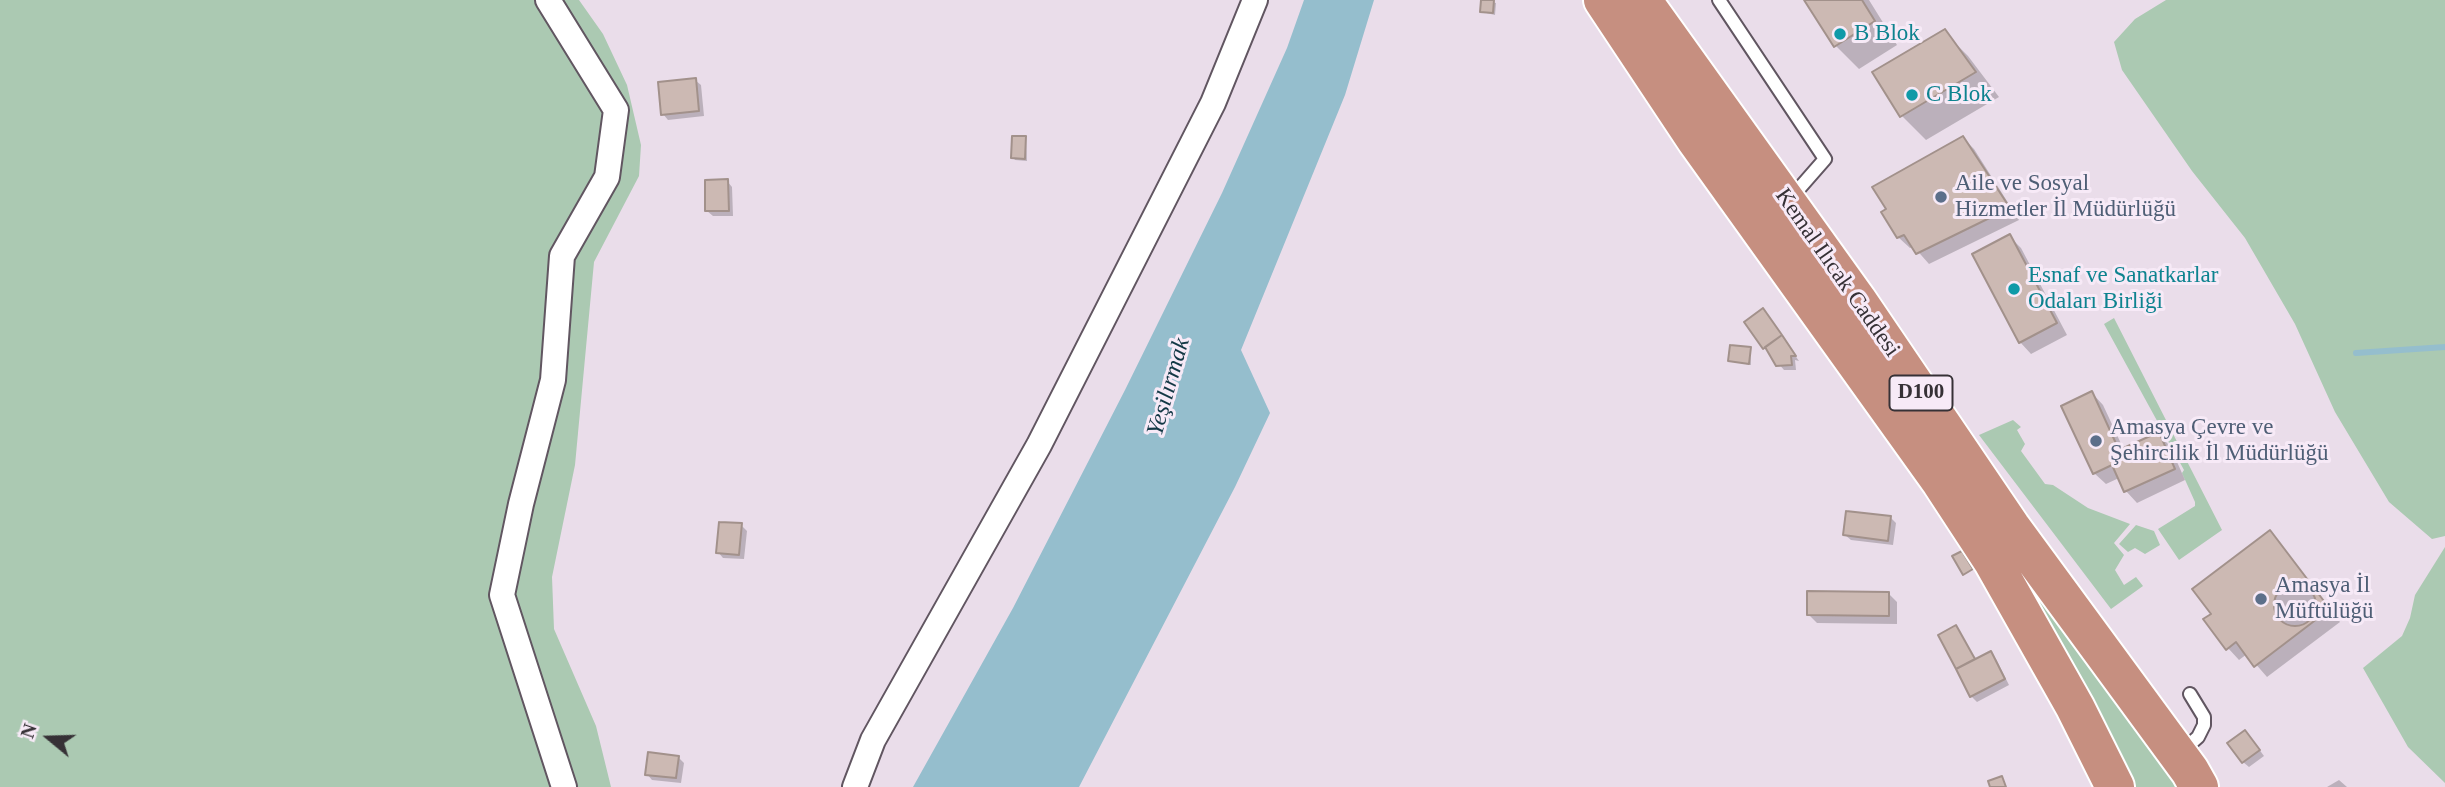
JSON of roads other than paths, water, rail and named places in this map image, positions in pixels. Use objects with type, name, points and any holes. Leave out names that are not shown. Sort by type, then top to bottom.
[{"type":"highway","name":"Kemal Ilıcak Caddesi","points":[[1603,0],[1696,140],[1941,482],[1992,560],[2075,707],[2115,787]]},
{"type":"highway","name":"Kemal Ilıcak Caddesi","points":[[1642,0],[1787,201],[2011,527],[2192,775]]},
{"type":"street","points":[[548,0],[616,110],[607,177],[562,256],[553,380],[521,504],[502,596],[564,787]]},
{"type":"street","points":[[855,787],[873,740],[1045,433],[1213,103],[1255,0]]},
{"type":"lane","points":[[1719,0],[1825,159],[1787,201]]},
{"type":"lane","points":[[2190,694],[2204,717],[2192,775]]},
{"type":"water","name":"Yeşilırmak","points":[[1304,0],[1374,0],[1345,95],[1241,350],[1270,413],[1235,487],[1079,787],[913,787],[1013,608],[1125,390],[1222,193],[1287,48]]},
{"type":"waterway","points":[[2356,353],[2445,347]]},
{"type":"place","name":"B Blok","points":[[1840,34]]},
{"type":"place","name":"C Blok","points":[[1912,95]]},
{"type":"place","name":"Aile ve Sosyal Hizmetler İl Müdürlüğü","points":[[1941,197]]},
{"type":"place","name":"Esnaf ve Sanatkarlar Odaları Birliği","points":[[2014,289]]},
{"type":"place","name":"Amasya Çevre ve Şehircilik İl Müdürlüğü","points":[[2096,441]]},
{"type":"place","name":"Amasya İl Müftülüğü","points":[[2261,599]]}]
